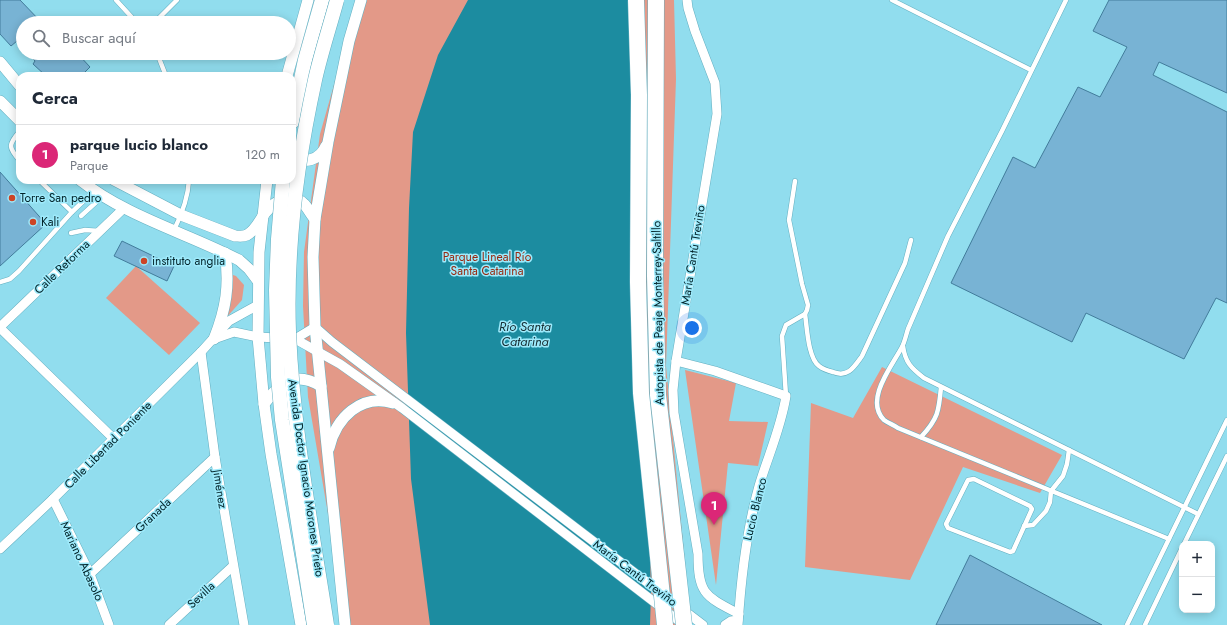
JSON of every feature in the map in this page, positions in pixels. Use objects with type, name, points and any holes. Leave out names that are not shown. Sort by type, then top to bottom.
[{"type":"highway","name":"Autopista de Peaje Monterrey-Saltillo","points":[[636,0],[639,95],[638,282],[641,393],[665,625]]},
{"type":"highway","name":"Autopista de Peaje Monterrey-Saltillo","points":[[656,0],[655,276],[658,394],[684,625]]},
{"type":"main road","points":[[296,103],[305,60],[322,0]]},
{"type":"main road","name":"Avenida Doctor Ignacio Morones Prieto","points":[[327,625],[295,416],[289,331],[289,269],[296,184],[306,124],[315,79],[337,0]]},
{"type":"main road","name":"Avenida Doctor Ignacio Morones Prieto","points":[[284,184],[278,239],[276,290],[278,377],[282,420],[314,625]]},
{"type":"street","points":[[296,43],[308,0]]},
{"type":"street","points":[[345,625],[315,327],[313,284],[314,219],[349,41],[361,0]]},
{"type":"street","name":"María Cantú Treviño","points":[[687,0],[695,31],[716,83],[717,114],[676,361],[673,390],[674,412],[698,554],[709,588],[739,617]]},
{"type":"street","points":[[288,72],[291,60]]},
{"type":"street","points":[[0,62],[16,81]]},
{"type":"street","points":[[1,105],[16,118]]},
{"type":"street","points":[[296,158],[310,160],[318,156],[324,150],[328,142]]},
{"type":"street","points":[[86,184],[124,208],[239,260],[249,269],[258,281]]},
{"type":"street","points":[[122,184],[181,215],[235,236],[247,235],[254,230],[264,214],[276,202],[284,198],[298,200],[304,204],[314,219]]},
{"type":"street","points":[[267,184],[258,281],[258,337],[264,404],[271,454],[301,625]]},
{"type":"street","name":"Calle Reforma","points":[[0,327],[124,208]]},
{"type":"street","points":[[214,339],[222,317],[226,299],[228,268],[225,253]]},
{"type":"street","name":"Calle Libertad Poniente","points":[[0,547],[53,499],[114,439],[214,339],[229,321],[258,305]]},
{"type":"street","points":[[0,327],[114,439]]},
{"type":"street","points":[[295,339],[315,327]]},
{"type":"street","name":"María Cantú Treviño","points":[[315,327],[332,342],[703,625]]},
{"type":"street","name":"Calle Libertad Poniente","points":[[214,339],[234,332],[258,337],[295,339]]},
{"type":"street","name":"María Cantú Treviño","points":[[295,339],[317,350],[346,368],[398,406],[684,625]]},
{"type":"street","name":"Jiménez","points":[[201,352],[215,457],[244,625]]},
{"type":"street","points":[[676,361],[715,371],[786,396]]},
{"type":"street","points":[[264,404],[280,385],[290,380],[301,379],[311,381],[321,386]]},
{"type":"street","name":"Lucio Blanco","points":[[739,617],[743,568],[752,518],[759,486],[780,427],[786,396]]},
{"type":"street","points":[[328,458],[335,430],[339,423],[352,410],[367,402],[385,400],[398,406]]},
{"type":"street","name":"Granada","points":[[90,574],[215,457]]},
{"type":"street","name":"Mariano Abasolo","points":[[53,499],[90,574],[109,625]]},
{"type":"street","name":"Sevilla","points":[[169,625],[233,566]]},
{"type":"street","points":[[725,625],[739,617]]},
{"type":"lane","points":[[116,0],[131,16]]},
{"type":"lane","points":[[161,16],[177,0]]},
{"type":"lane","points":[[892,0],[1031,70]]},
{"type":"lane","points":[[1066,0],[1002,131],[948,236],[918,310],[908,329],[903,345],[879,388],[876,403],[884,420],[898,428],[1169,539]]},
{"type":"lane","points":[[160,60],[164,72]]},
{"type":"lane","points":[[16,136],[13,139],[11,146],[12,151],[16,156]]},
{"type":"lane","points":[[786,396],[782,336],[783,330],[786,325],[804,314],[808,305],[802,284],[789,220],[795,181]]},
{"type":"lane","points":[[43,184],[72,212]]},
{"type":"lane","points":[[174,230],[181,215],[188,192],[189,184]]},
{"type":"lane","points":[[0,282],[10,279],[19,271],[72,212],[98,193]]},
{"type":"lane","points":[[81,216],[98,193]]},
{"type":"lane","points":[[72,233],[85,230],[100,231]]},
{"type":"lane","points":[[804,314],[811,353],[814,361],[818,366],[840,375],[847,373],[855,366],[862,356],[905,263],[911,240]]},
{"type":"lane","points":[[903,345],[904,355],[908,364],[915,372],[924,378],[1198,514]]},
{"type":"lane","points":[[921,437],[932,426],[937,416],[940,407],[941,387]]},
{"type":"lane","points":[[1127,625],[1227,420]]},
{"type":"lane","points":[[1024,526],[1033,525],[1046,511],[1050,502],[1051,491],[1063,476],[1067,464],[1068,450]]},
{"type":"lane","points":[[1185,541],[1227,456]]},
{"type":"lane","points":[[974,479],[1030,506],[1032,509],[1024,526],[1012,551],[1010,552],[948,528],[946,524],[968,480],[974,479]]},
{"type":"lane","points":[[1145,625],[1179,554]]},
{"type":"green space","name":"Río Santa Catarina","points":[[358,0],[674,0],[676,79],[666,366],[691,625],[347,625],[308,397],[303,306],[304,252],[320,134]]},
{"type":"green space","points":[[136,266],[200,323],[169,355],[106,298]]},
{"type":"green space","points":[[230,274],[236,276],[244,285],[242,300],[226,318]]},
{"type":"green space","points":[[882,367],[1062,455],[1040,493],[963,467],[910,580],[805,567],[811,403],[853,418]]},
{"type":"green space","points":[[685,370],[736,383],[729,421],[768,422],[758,466],[728,463],[716,585]]},
{"type":"water","name":"Río Santa Catarina","points":[[468,0],[642,0],[636,70],[651,593],[650,625],[430,625],[411,479],[406,333],[409,208],[413,132],[438,55]]},
{"type":"building","points":[[0,0],[20,0],[35,16],[16,16],[16,42],[11,46],[0,34]]},
{"type":"building","points":[[1109,0],[1227,0],[1227,93],[1159,62],[1153,75],[1227,112],[1227,303],[1216,298],[1184,359],[1086,313],[1072,342],[951,283],[1013,157],[1035,168],[1078,87],[1100,97],[1127,47],[1093,31]]},
{"type":"building","points":[[34,60],[84,60],[90,67],[85,72],[42,72],[33,64]]},
{"type":"building","name":"Torre San pedro","points":[[0,172],[46,224],[0,266]]},
{"type":"building","name":"instituto anglia","points":[[122,241],[174,266],[167,281],[114,256]]},
{"type":"building","points":[[970,555],[1102,625],[936,625]]},
{"type":"place","name":"Torre San pedro","points":[[12,198]]},
{"type":"place","name":"Kali","points":[[33,222]]},
{"type":"place","name":"instituto anglia","points":[[144,261]]},
{"type":"place","name":"parque lucio blanco","points":[[714,525]]},
{"type":"park label","name":"Parque Lineal Río Santa Catarina","points":[[487,264]]}]
